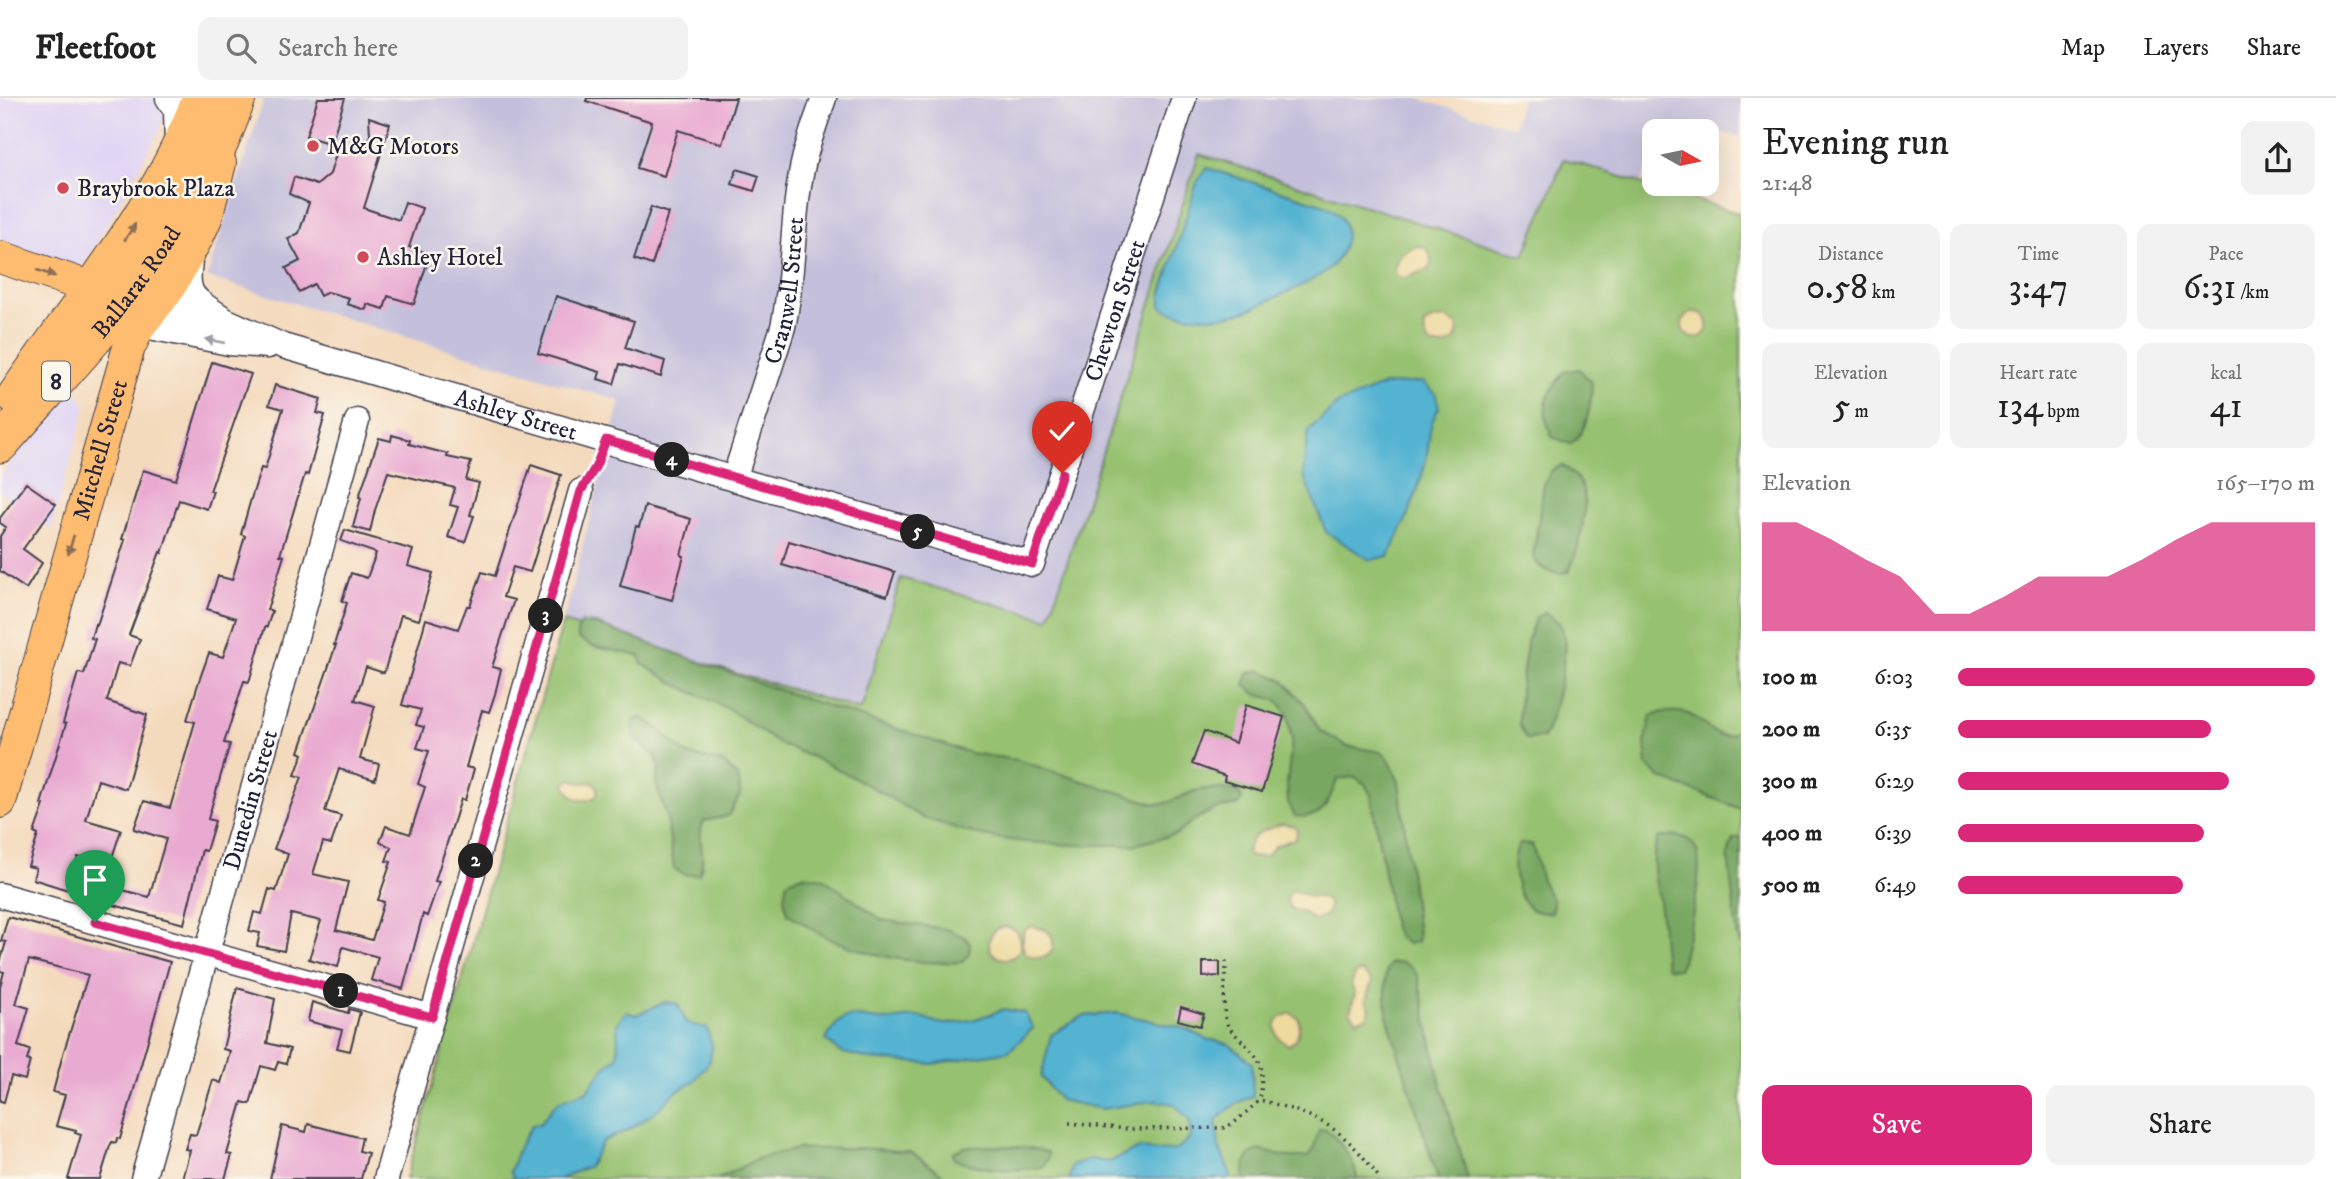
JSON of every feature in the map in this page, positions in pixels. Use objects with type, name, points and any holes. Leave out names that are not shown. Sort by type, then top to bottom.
[{"type":"highway","name":"Ballarat Road","points":[[0,421],[117,307],[140,215],[178,153],[223,103]]},
{"type":"highway","name":"Ballarat Road","points":[[0,444],[117,307],[179,222],[217,148],[223,103]]},
{"type":"main road","name":"Mitchell Street","points":[[0,802],[130,342],[117,307],[191,251],[206,218],[223,103]]},
{"type":"main road","name":"Ashley Street","points":[[0,257],[117,307]]},
{"type":"main road","name":"Ashley Street","points":[[0,280],[117,307]]},
{"type":"street","points":[[168,98],[176,110],[178,153]]},
{"type":"street","name":"Cranwell Street","points":[[734,479],[783,327],[804,160],[824,98]]},
{"type":"street","name":"Chewton Street","points":[[1032,564],[1184,98]]},
{"type":"street","points":[[191,251],[188,279],[191,293],[202,304],[233,324]]},
{"type":"street","name":"Ashley Street","points":[[117,307],[233,324],[283,346],[1032,564]]},
{"type":"street","name":"Ashley Street","points":[[117,307],[241,345],[283,346]]},
{"type":"street","name":"Dunedin Street","points":[[143,1179],[357,421]]},
{"type":"street","points":[[386,1179],[581,491]]},
{"type":"street","points":[[0,895],[432,1017]]},
{"type":"path","points":[[581,491],[596,466],[606,440]]},
{"type":"path","points":[[1069,1123],[1128,1129],[1223,1128],[1234,1123],[1260,1100],[1263,1077],[1261,1064],[1255,1053],[1231,1030],[1226,1020],[1226,961]]},
{"type":"path","points":[[1260,1100],[1300,1111],[1333,1127],[1360,1150],[1380,1179]]},
{"type":"shaded area","name":"Braybrook Plaza","points":[[0,98],[172,98],[158,134],[85,263],[75,266],[0,242]]},
{"type":"shaded area","points":[[264,98],[1416,98],[1513,127],[1522,98],[1741,98],[1741,136],[1719,132],[1719,119],[1642,119],[1640,183],[1564,159],[1525,256],[1199,154],[1049,619],[901,578],[861,711],[563,622],[620,401],[207,277]]},
{"type":"shaded area","points":[[72,386],[86,405],[51,530],[0,492],[0,477],[37,424]]},
{"type":"green space","points":[[1199,154],[1524,256],[1564,159],[1642,183],[1642,196],[1683,196],[1741,214],[1741,1179],[406,1179],[563,622],[861,710],[901,578],[1049,619]]},
{"type":"green space","points":[[1579,369],[1592,383],[1591,399],[1585,425],[1571,444],[1552,437],[1545,409],[1549,395],[1564,372]]},
{"type":"green space","points":[[1562,465],[1582,486],[1584,509],[1572,565],[1568,572],[1557,573],[1544,569],[1533,557],[1544,484],[1551,471]]},
{"type":"green space","points":[[1544,613],[1556,620],[1563,631],[1565,641],[1562,669],[1556,702],[1543,738],[1526,739],[1519,724],[1520,689],[1528,639],[1535,619]]},
{"type":"green space","points":[[582,623],[596,624],[761,684],[970,753],[1017,760],[1155,804],[1166,803],[1197,790],[1209,789],[1237,791],[1242,798],[1239,805],[1215,809],[1194,820],[1177,834],[1134,845],[1073,845],[982,836],[923,818],[828,764],[776,742],[729,709],[677,685],[641,663],[640,656],[592,646],[578,638],[577,630]]},
{"type":"green space","points":[[1260,670],[1283,680],[1305,704],[1319,730],[1347,746],[1381,752],[1389,759],[1399,782],[1417,942],[1407,944],[1398,936],[1393,925],[1371,795],[1365,784],[1355,777],[1338,779],[1324,808],[1313,815],[1295,816],[1288,803],[1287,783],[1292,740],[1287,713],[1277,700],[1256,694],[1245,685],[1248,673]]},
{"type":"green space","points":[[1663,712],[1686,713],[1712,731],[1726,736],[1741,728],[1741,809],[1660,778],[1647,765],[1645,743],[1651,716]]},
{"type":"green space","points":[[643,718],[686,754],[724,763],[739,779],[740,795],[728,816],[704,821],[699,874],[686,875],[674,869],[667,818],[656,783],[659,769],[657,757],[634,738],[633,724],[636,719]]},
{"type":"green space","points":[[1672,835],[1691,841],[1698,856],[1699,869],[1691,920],[1678,969],[1667,968],[1665,961],[1654,873],[1658,838]]},
{"type":"green space","points":[[1741,838],[1741,948],[1728,855],[1733,839]]},
{"type":"green space","points":[[1520,844],[1532,844],[1543,884],[1553,901],[1552,912],[1532,910],[1521,895],[1514,867]]},
{"type":"green space","points":[[802,875],[823,878],[882,920],[946,929],[965,937],[970,944],[969,954],[963,962],[916,961],[870,953],[827,937],[788,914],[784,898],[787,882]]},
{"type":"green space","points":[[1402,962],[1412,967],[1418,977],[1438,1073],[1468,1179],[1438,1179],[1387,1016],[1387,969],[1391,963]]},
{"type":"green space","points":[[1319,1130],[1327,1130],[1342,1146],[1350,1158],[1357,1179],[1244,1177],[1245,1164],[1250,1154],[1259,1150],[1286,1157],[1307,1157],[1313,1151]]},
{"type":"green space","points":[[1007,1146],[1048,1152],[1048,1159],[1042,1167],[1008,1170],[976,1166],[954,1159],[953,1152],[964,1147]]},
{"type":"green space","points":[[862,1148],[911,1152],[945,1179],[718,1179],[759,1158],[797,1149]]},
{"type":"sand","points":[[1419,246],[1430,254],[1429,269],[1405,278],[1397,277],[1395,266],[1399,257]]},
{"type":"sand","points":[[1695,312],[1704,316],[1708,325],[1704,334],[1695,338],[1686,334],[1682,325],[1686,316]]},
{"type":"sand","points":[[1447,318],[1457,325],[1455,339],[1442,346],[1430,344],[1425,336],[1424,324]]},
{"type":"sand","points":[[572,779],[580,783],[594,782],[598,789],[596,797],[581,800],[573,796],[565,783]]},
{"type":"sand","points":[[1282,824],[1294,826],[1297,830],[1296,838],[1275,846],[1266,856],[1251,857],[1247,854],[1250,841],[1254,837]]},
{"type":"sand","points":[[1291,892],[1324,898],[1329,904],[1328,913],[1313,920],[1302,911],[1293,910],[1287,899]]},
{"type":"sand","points":[[1032,926],[1046,930],[1052,936],[1053,949],[1048,956],[1037,958],[1025,953],[1022,945],[1024,930]]},
{"type":"sand","points":[[1005,927],[1016,932],[1021,943],[1016,954],[1005,959],[994,954],[989,943],[994,932]]},
{"type":"sand","points":[[1362,972],[1372,981],[1366,1000],[1370,1010],[1367,1017],[1357,1020],[1350,1012],[1355,994],[1351,984],[1356,973]]},
{"type":"sand","points":[[1291,1013],[1299,1019],[1299,1027],[1297,1037],[1289,1045],[1278,1037],[1276,1025],[1281,1017]]},
{"type":"water","points":[[1207,168],[1328,206],[1340,217],[1346,229],[1345,241],[1335,261],[1308,282],[1233,315],[1199,317],[1175,313],[1161,306],[1161,296],[1197,182]]},
{"type":"water","points":[[1423,382],[1436,395],[1439,408],[1431,426],[1420,481],[1389,556],[1370,560],[1326,532],[1303,474],[1308,431],[1337,404],[1384,385]]},
{"type":"water","points":[[665,1002],[678,1004],[686,1023],[707,1028],[712,1046],[710,1061],[694,1081],[630,1129],[603,1141],[589,1166],[560,1179],[515,1179],[510,1172],[519,1147],[532,1125],[540,1124],[559,1102],[586,1092],[604,1068],[618,1056],[617,1024],[626,1012],[636,1015]]},
{"type":"water","points":[[1004,1009],[1025,1013],[1033,1028],[1009,1051],[933,1064],[869,1059],[840,1052],[826,1040],[839,1021],[853,1016],[878,1020],[917,1017],[947,1024],[976,1019]]},
{"type":"water","points":[[1117,1013],[1184,1028],[1207,1039],[1229,1044],[1252,1063],[1253,1096],[1237,1103],[1216,1120],[1219,1147],[1231,1175],[1229,1179],[1069,1179],[1072,1165],[1089,1159],[1109,1162],[1139,1148],[1155,1151],[1176,1150],[1191,1137],[1189,1120],[1174,1104],[1153,1101],[1102,1109],[1060,1100],[1041,1077],[1051,1035],[1083,1016]]},
{"type":"building","points":[[318,98],[345,98],[331,144],[306,136]]},
{"type":"building","points":[[587,98],[736,98],[722,144],[678,130],[664,176],[637,168],[652,122],[586,101]]},
{"type":"building","name":"Ashley Hotel","points":[[369,117],[390,124],[364,208],[399,220],[405,202],[422,208],[409,247],[430,254],[414,304],[388,296],[384,309],[367,304],[366,310],[347,304],[349,298],[328,292],[320,296],[314,284],[299,292],[286,268],[300,261],[288,239],[299,233],[309,203],[289,194],[294,177],[317,185],[330,174],[339,144],[365,152],[370,135]]},
{"type":"building","points":[[737,169],[759,176],[754,191],[732,184]]},
{"type":"building","points":[[651,207],[668,213],[652,265],[634,259]]},
{"type":"building","points":[[556,296],[634,321],[625,348],[665,361],[661,377],[620,364],[614,384],[598,379],[600,372],[538,353]]},
{"type":"building","points":[[212,362],[251,374],[210,491],[213,491],[207,509],[179,500],[162,553],[160,552],[129,635],[140,639],[130,666],[118,663],[107,701],[147,715],[126,789],[98,780],[86,820],[121,830],[109,867],[78,857],[68,890],[33,879],[36,868],[28,866],[38,835],[34,833],[44,805],[41,804],[66,724],[63,723],[78,673],[84,674],[95,639],[91,638],[95,624],[97,625],[125,540],[122,539],[143,470],[176,480]]},
{"type":"building","points":[[275,385],[321,399],[317,413],[325,415],[308,475],[305,474],[280,555],[284,556],[267,610],[272,611],[249,682],[244,681],[224,743],[230,744],[208,819],[215,821],[206,851],[202,850],[184,924],[110,904],[115,888],[149,897],[166,839],[134,829],[144,801],[170,808],[195,722],[187,720],[199,681],[209,653],[223,657],[236,618],[207,609],[218,576],[232,580],[245,536],[241,534],[251,499],[261,468],[265,469],[283,409],[269,405]]},
{"type":"building","points":[[392,435],[410,440],[409,444],[448,454],[447,457],[471,462],[466,480],[479,483],[470,515],[474,516],[465,542],[448,537],[458,507],[450,505],[455,488],[388,472],[370,532],[353,527],[361,498],[359,497],[379,438],[391,441]]},
{"type":"building","points":[[531,465],[561,475],[530,572],[513,567],[503,597],[514,600],[492,667],[501,669],[495,694],[489,712],[482,710],[466,767],[474,769],[465,800],[461,799],[435,881],[439,882],[427,916],[423,914],[403,989],[371,980],[378,957],[343,947],[338,967],[309,959],[321,921],[291,914],[284,951],[257,946],[260,933],[249,931],[254,912],[262,914],[269,889],[276,891],[288,854],[274,849],[302,777],[295,775],[303,754],[299,752],[336,645],[347,603],[342,601],[351,573],[367,578],[376,553],[341,541],[345,530],[413,550],[408,566],[433,573],[419,620],[401,615],[384,673],[366,667],[355,700],[375,706],[360,759],[379,764],[375,780],[339,769],[325,811],[341,816],[331,844],[323,842],[313,874],[348,882],[336,930],[372,940],[384,902],[378,900],[391,862],[386,861],[391,847],[380,842],[386,826],[410,834],[425,787],[418,784],[429,751],[417,748],[424,727],[416,725],[421,710],[402,705],[426,619],[458,629],[467,606],[470,606],[482,572],[495,576]]},
{"type":"building","points":[[26,483],[56,504],[23,549],[42,563],[26,589],[0,571],[0,536],[6,527],[0,523],[0,518]]},
{"type":"building","points":[[645,506],[691,519],[672,600],[620,586],[636,526],[639,527]]},
{"type":"building","points":[[789,541],[895,572],[887,596],[782,565]]},
{"type":"building","points":[[1246,705],[1284,717],[1262,792],[1224,781],[1225,776],[1192,764],[1204,731],[1235,743]]},
{"type":"building","points":[[8,917],[170,962],[120,1139],[117,1138],[116,1143],[112,1142],[110,1146],[100,1179],[68,1179],[81,1135],[56,1126],[65,1095],[53,1092],[88,975],[29,960],[16,1004],[29,1008],[18,1046],[30,1050],[27,1060],[30,1061],[25,1080],[11,1076],[4,1102],[0,1101],[0,986],[4,972],[0,971],[0,963],[6,942],[1,941]]},
{"type":"building","points":[[1203,962],[1220,962],[1220,976],[1203,977]]},
{"type":"building","points":[[237,988],[275,999],[267,1043],[290,1049],[286,1064],[278,1062],[275,1070],[261,1066],[250,1104],[242,1102],[227,1154],[232,1155],[225,1179],[182,1179],[190,1150],[185,1149],[190,1134],[196,1135],[213,1080],[221,1083],[226,1067],[230,1051],[223,1049]]},
{"type":"building","points":[[312,1002],[348,1013],[349,1009],[360,1012],[350,1051],[337,1048],[342,1030],[308,1021]]},
{"type":"building","points":[[1181,1007],[1204,1014],[1200,1026],[1178,1020]]},
{"type":"building","points":[[308,1124],[362,1138],[359,1151],[368,1153],[361,1179],[270,1179],[282,1126],[306,1132]]},
{"type":"place","name":"M&G Motors","points":[[313,146]]},
{"type":"place","name":"Braybrook Plaza","points":[[63,188]]},
{"type":"place","name":"Ashley Hotel","points":[[363,257]]},
{"type":"route","points":[[95,922],[432,1017],[581,491],[596,466],[606,440],[1032,564],[1062,473]]}]
